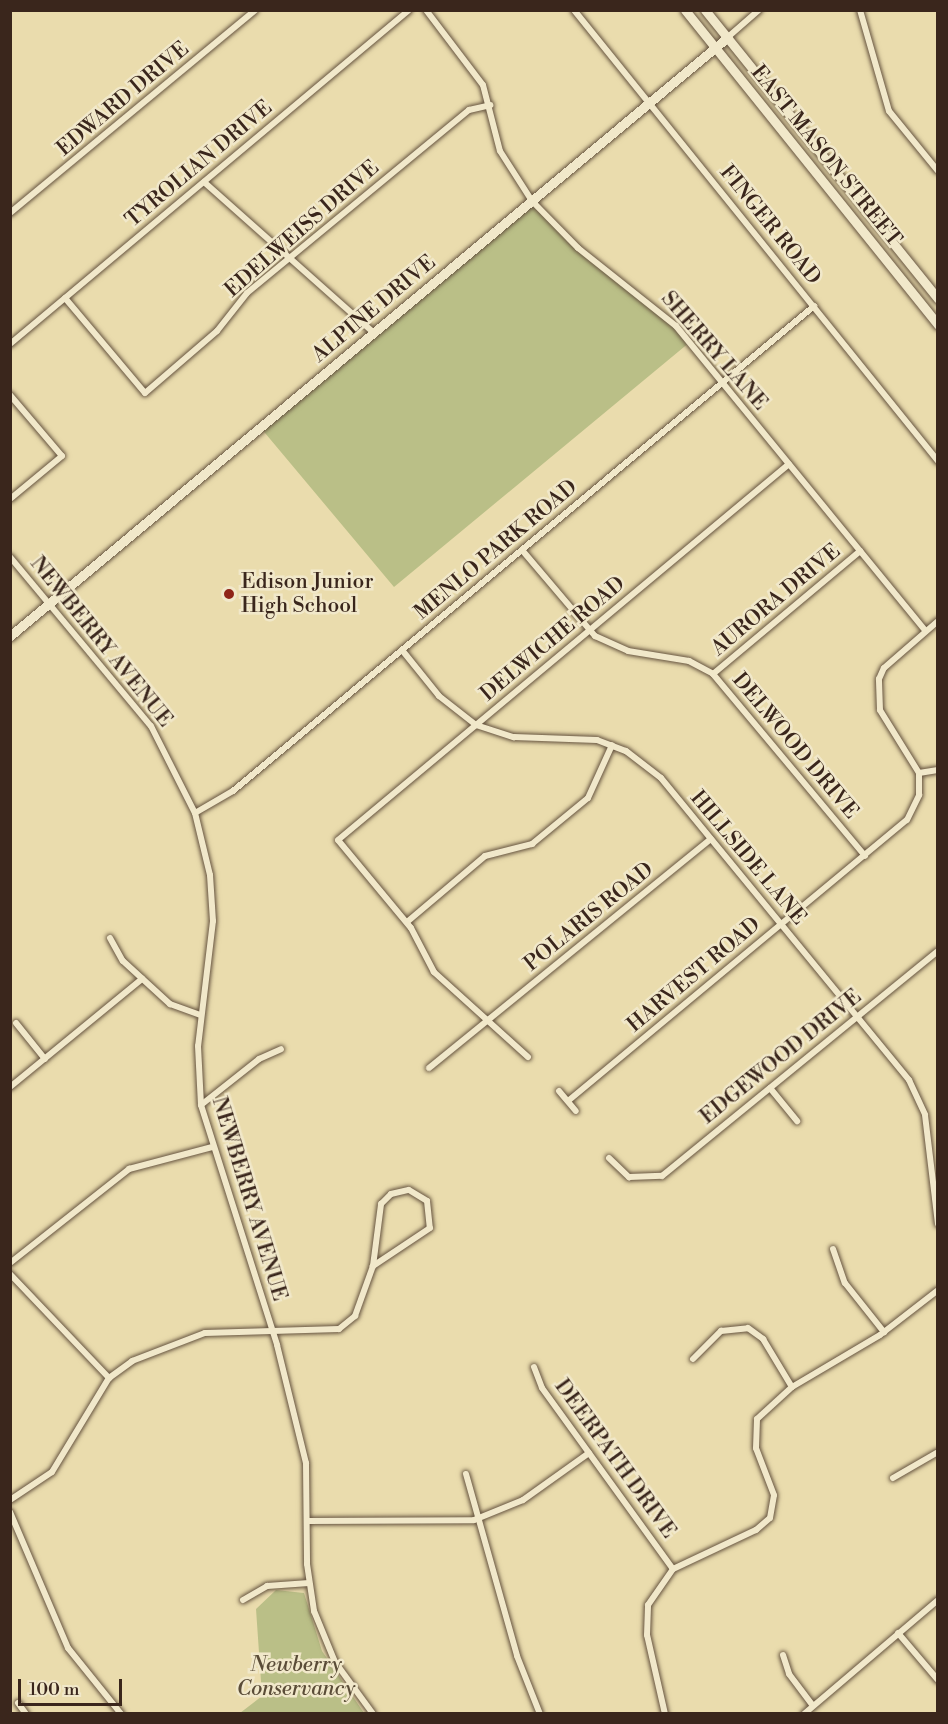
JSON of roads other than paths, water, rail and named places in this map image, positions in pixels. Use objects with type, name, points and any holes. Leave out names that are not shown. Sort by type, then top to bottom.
[{"type":"street","name":"EDWARD DRIVE","points":[[10,213],[255,10]]},
{"type":"street","name":"TYROLIAN DRIVE","points":[[10,344],[409,10]]},
{"type":"street","name":"SHERRY LANE","points":[[426,10],[477,75],[490,105],[500,151],[532,201],[578,248],[659,309],[926,631]]},
{"type":"street","name":"FINGER ROAD","points":[[574,10],[938,461]]},
{"type":"street","name":"EAST MASON STREET","points":[[685,10],[938,325]]},
{"type":"street","name":"EAST MASON STREET","points":[[705,10],[938,299]]},
{"type":"street","name":"ALPINE DRIVE","points":[[10,636],[759,10]]},
{"type":"street","points":[[860,10],[889,111],[938,171]]},
{"type":"street","name":"EDELWEISS DRIVE","points":[[65,298],[145,393],[290,258],[469,110],[490,105]]},
{"type":"street","points":[[204,182],[374,333]]},
{"type":"street","name":"MENLO PARK ROAD","points":[[195,813],[233,791],[814,306]]},
{"type":"street","points":[[10,395],[62,456],[10,499]]},
{"type":"street","name":"DELWICHE ROAD","points":[[407,922],[338,840],[789,464]]},
{"type":"street","name":"DELWOOD DRIVE","points":[[522,550],[589,631],[617,648],[676,657],[713,675],[865,856]]},
{"type":"street","name":"AURORA DRIVE","points":[[713,675],[860,551]]},
{"type":"street","name":"NEWBERRY AVENUE","points":[[10,557],[152,726],[195,813],[210,875],[213,921],[201,1015],[201,1105],[212,1147],[272,1331],[306,1463],[309,1583],[335,1662],[373,1713]]},
{"type":"street","points":[[938,621],[884,668],[877,695],[885,720],[919,773],[938,770]]},
{"type":"street","name":"HILLSIDE LANE","points":[[402,650],[439,696],[476,725],[514,737],[581,738],[612,745],[650,767],[857,1016],[921,1102],[938,1224]]},
{"type":"street","points":[[528,1057],[434,972],[407,922],[485,856],[532,844],[588,798],[612,745]]},
{"type":"street","name":"HARVEST ROAD","points":[[568,1101],[865,856],[912,812],[919,773]]},
{"type":"street","name":"POLARIS ROAD","points":[[429,1068],[711,839]]},
{"type":"street","points":[[110,938],[142,979],[177,1009],[201,1015]]},
{"type":"street","name":"EDGEWOOD DRIVE","points":[[609,1158],[629,1177],[642,1180],[665,1173],[938,951]]},
{"type":"street","points":[[10,1087],[142,979]]},
{"type":"street","points":[[16,1023],[45,1059]]},
{"type":"street","points":[[201,1105],[259,1059],[281,1049]]},
{"type":"street","points":[[770,1088],[797,1121]]},
{"type":"street","points":[[559,1091],[576,1111]]},
{"type":"street","points":[[10,1263],[129,1169],[212,1147]]},
{"type":"street","points":[[10,1500],[52,1472],[109,1378],[132,1361],[189,1336],[346,1325],[373,1266],[381,1204],[397,1191],[419,1194],[432,1216],[427,1233],[373,1266]]},
{"type":"street","points":[[833,1249],[845,1283],[884,1332]]},
{"type":"street","points":[[10,1274],[109,1378]]},
{"type":"street","points":[[665,1713],[646,1615],[656,1587],[673,1569],[756,1530],[770,1518],[774,1495],[754,1432],[766,1407],[792,1387],[884,1332],[938,1290]]},
{"type":"street","points":[[693,1359],[721,1331],[748,1328],[763,1339],[792,1387]]},
{"type":"street","name":"DEERPATH DRIVE","points":[[534,1367],[542,1388],[673,1569]]},
{"type":"street","points":[[893,1478],[938,1452]]},
{"type":"street","points":[[307,1521],[438,1524],[477,1519],[523,1500],[589,1453]]},
{"type":"street","points":[[466,1474],[477,1519],[540,1713]]},
{"type":"street","points":[[10,1512],[68,1648],[121,1713]]},
{"type":"street","points":[[243,1600],[267,1586],[309,1583]]},
{"type":"street","points":[[804,1713],[938,1600]]},
{"type":"street","points":[[898,1633],[938,1680]]},
{"type":"street","points":[[783,1655],[789,1674],[812,1705]]},
{"type":"street","points":[[18,1703],[26,1713]]},
{"type":"place","name":"Edison Junior High School","points":[[229,594]]},
{"type":"park label","name":"Newberry Conservancy","points":[[296,1677]]}]
